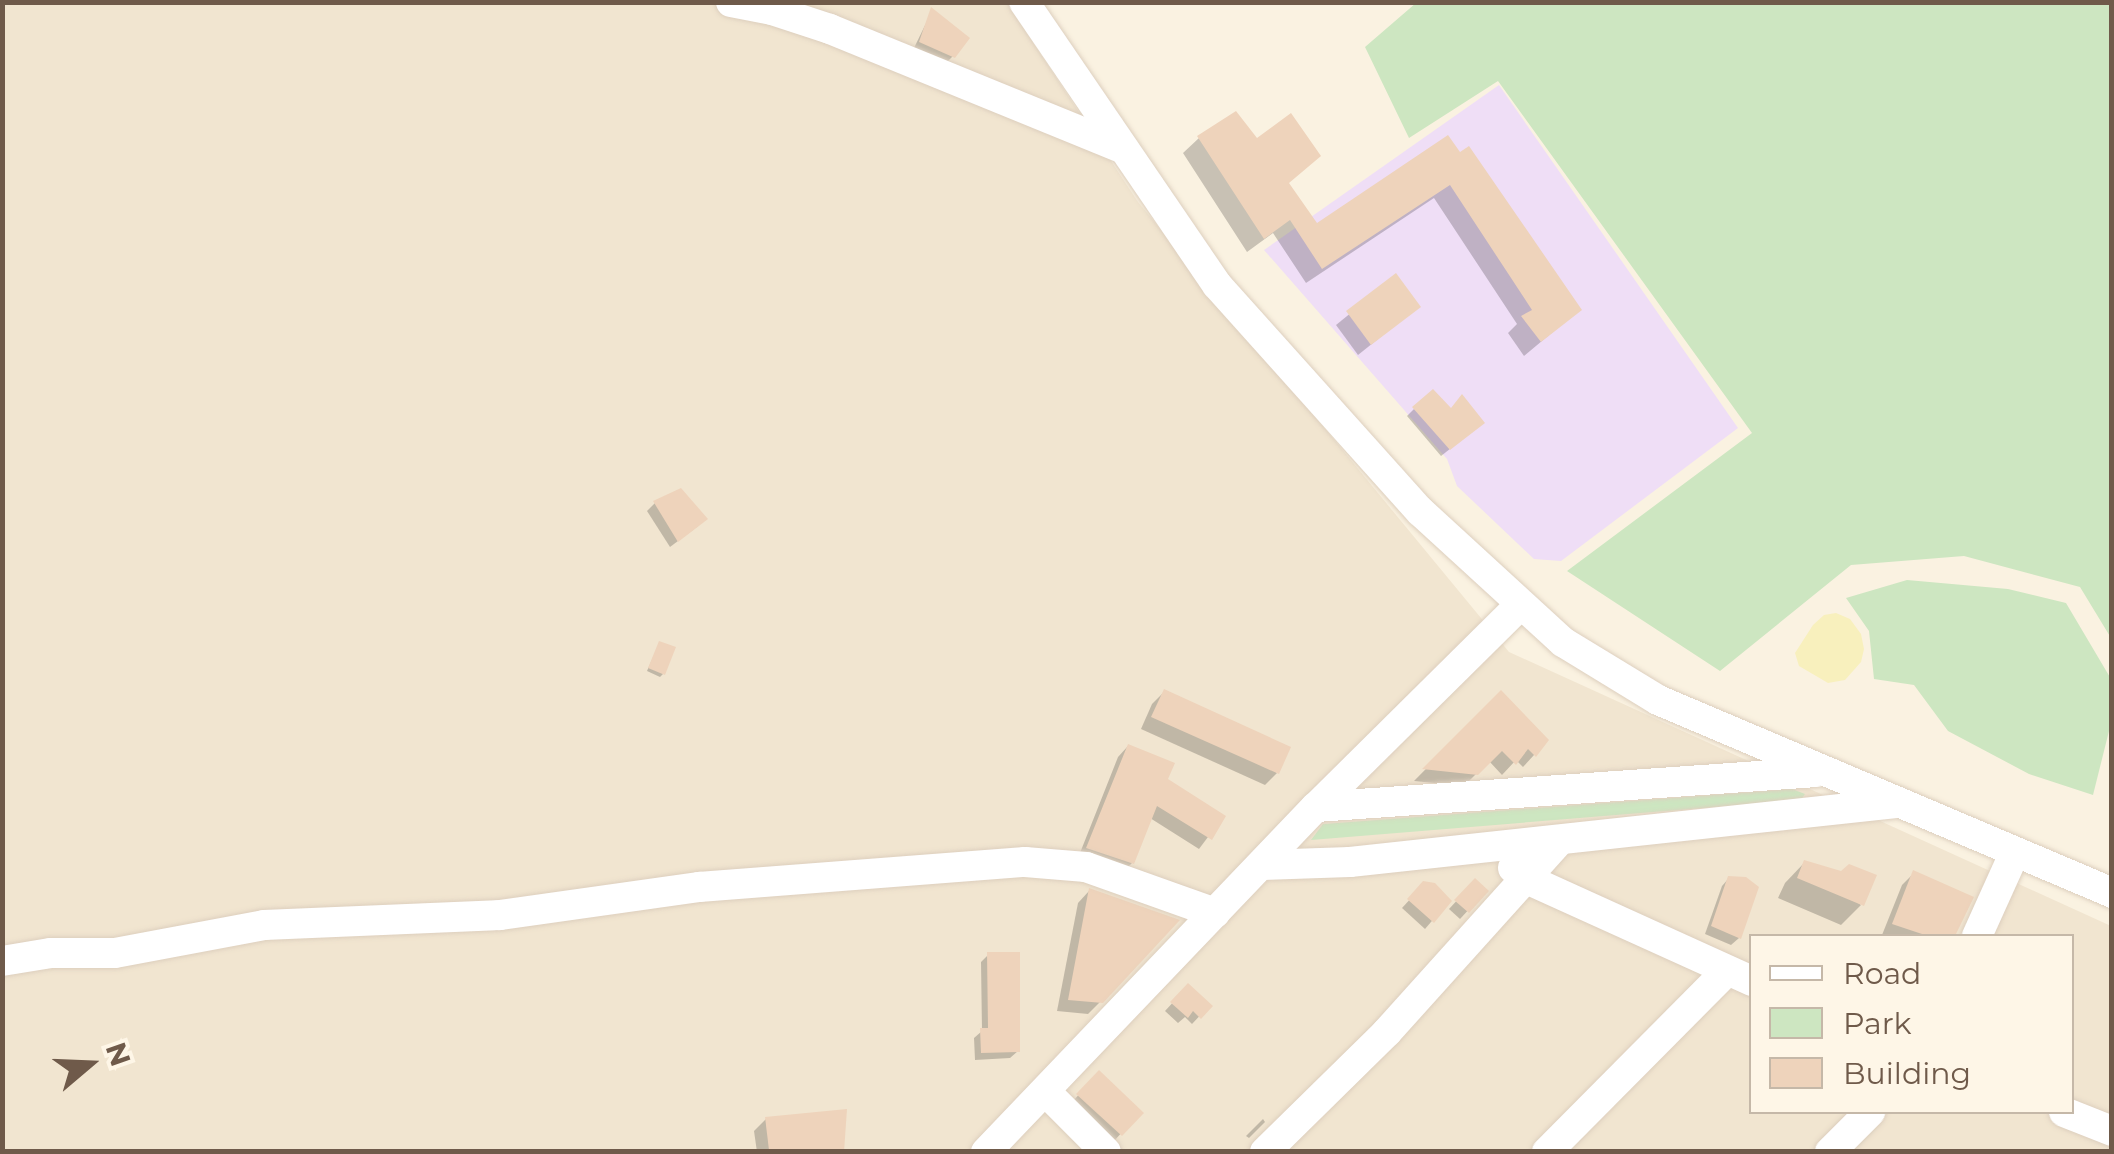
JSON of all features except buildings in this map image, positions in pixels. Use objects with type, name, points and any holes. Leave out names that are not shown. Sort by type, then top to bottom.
[{"type":"street","points":[[730,2],[772,10],[830,29],[1119,147]]},
{"type":"street","points":[[1024,2],[1119,147],[1217,285],[1274,353],[1421,512],[1519,606],[1610,674],[1824,772],[2112,892]]},
{"type":"street","points":[[986,1152],[1316,807],[1519,606]]},
{"type":"street","points":[[1316,807],[1824,772]]},
{"type":"street","points":[[1262,865],[1350,862],[1903,802]]},
{"type":"street","points":[[1265,1152],[1387,1032],[1529,880],[1560,841]]},
{"type":"street","points":[[1486,848],[1529,880],[1740,976],[1548,1152]]},
{"type":"street","points":[[1978,934],[2015,852]]},
{"type":"street","points":[[2,961],[52,953],[115,953],[264,925],[500,915],[699,888],[1025,862],[1086,867],[1215,913]]},
{"type":"street","points":[[1044,1091],[1106,1152]]},
{"type":"street","points":[[1830,1152],[1868,1114]]},
{"type":"street","points":[[2069,1114],[2112,1132]]},
{"type":"shaded area","points":[[2,3],[1007,3],[1138,202],[1509,652],[2111,926],[2111,1151],[3,1151]]},
{"type":"shaded area","points":[[1499,85],[1738,428],[1561,561],[1534,559],[1457,486],[1447,459],[1264,250]]},
{"type":"green space","points":[[1416,3],[2111,3],[2111,638],[2080,587],[1964,556],[1851,565],[1720,671],[1567,571],[1752,433],[1498,81],[1409,138],[1365,47]]},
{"type":"green space","points":[[1907,580],[2008,589],[2066,603],[2111,679],[2111,723],[2093,795],[2029,774],[1948,731],[1914,685],[1874,679],[1869,631],[1846,598]]},
{"type":"green space","points":[[1792,789],[1805,794],[1801,800],[1311,840],[1323,824]]},
{"type":"sand","points":[[1836,613],[1850,619],[1861,634],[1864,649],[1861,662],[1845,680],[1828,683],[1799,666],[1795,653],[1813,625],[1824,615]]}]
